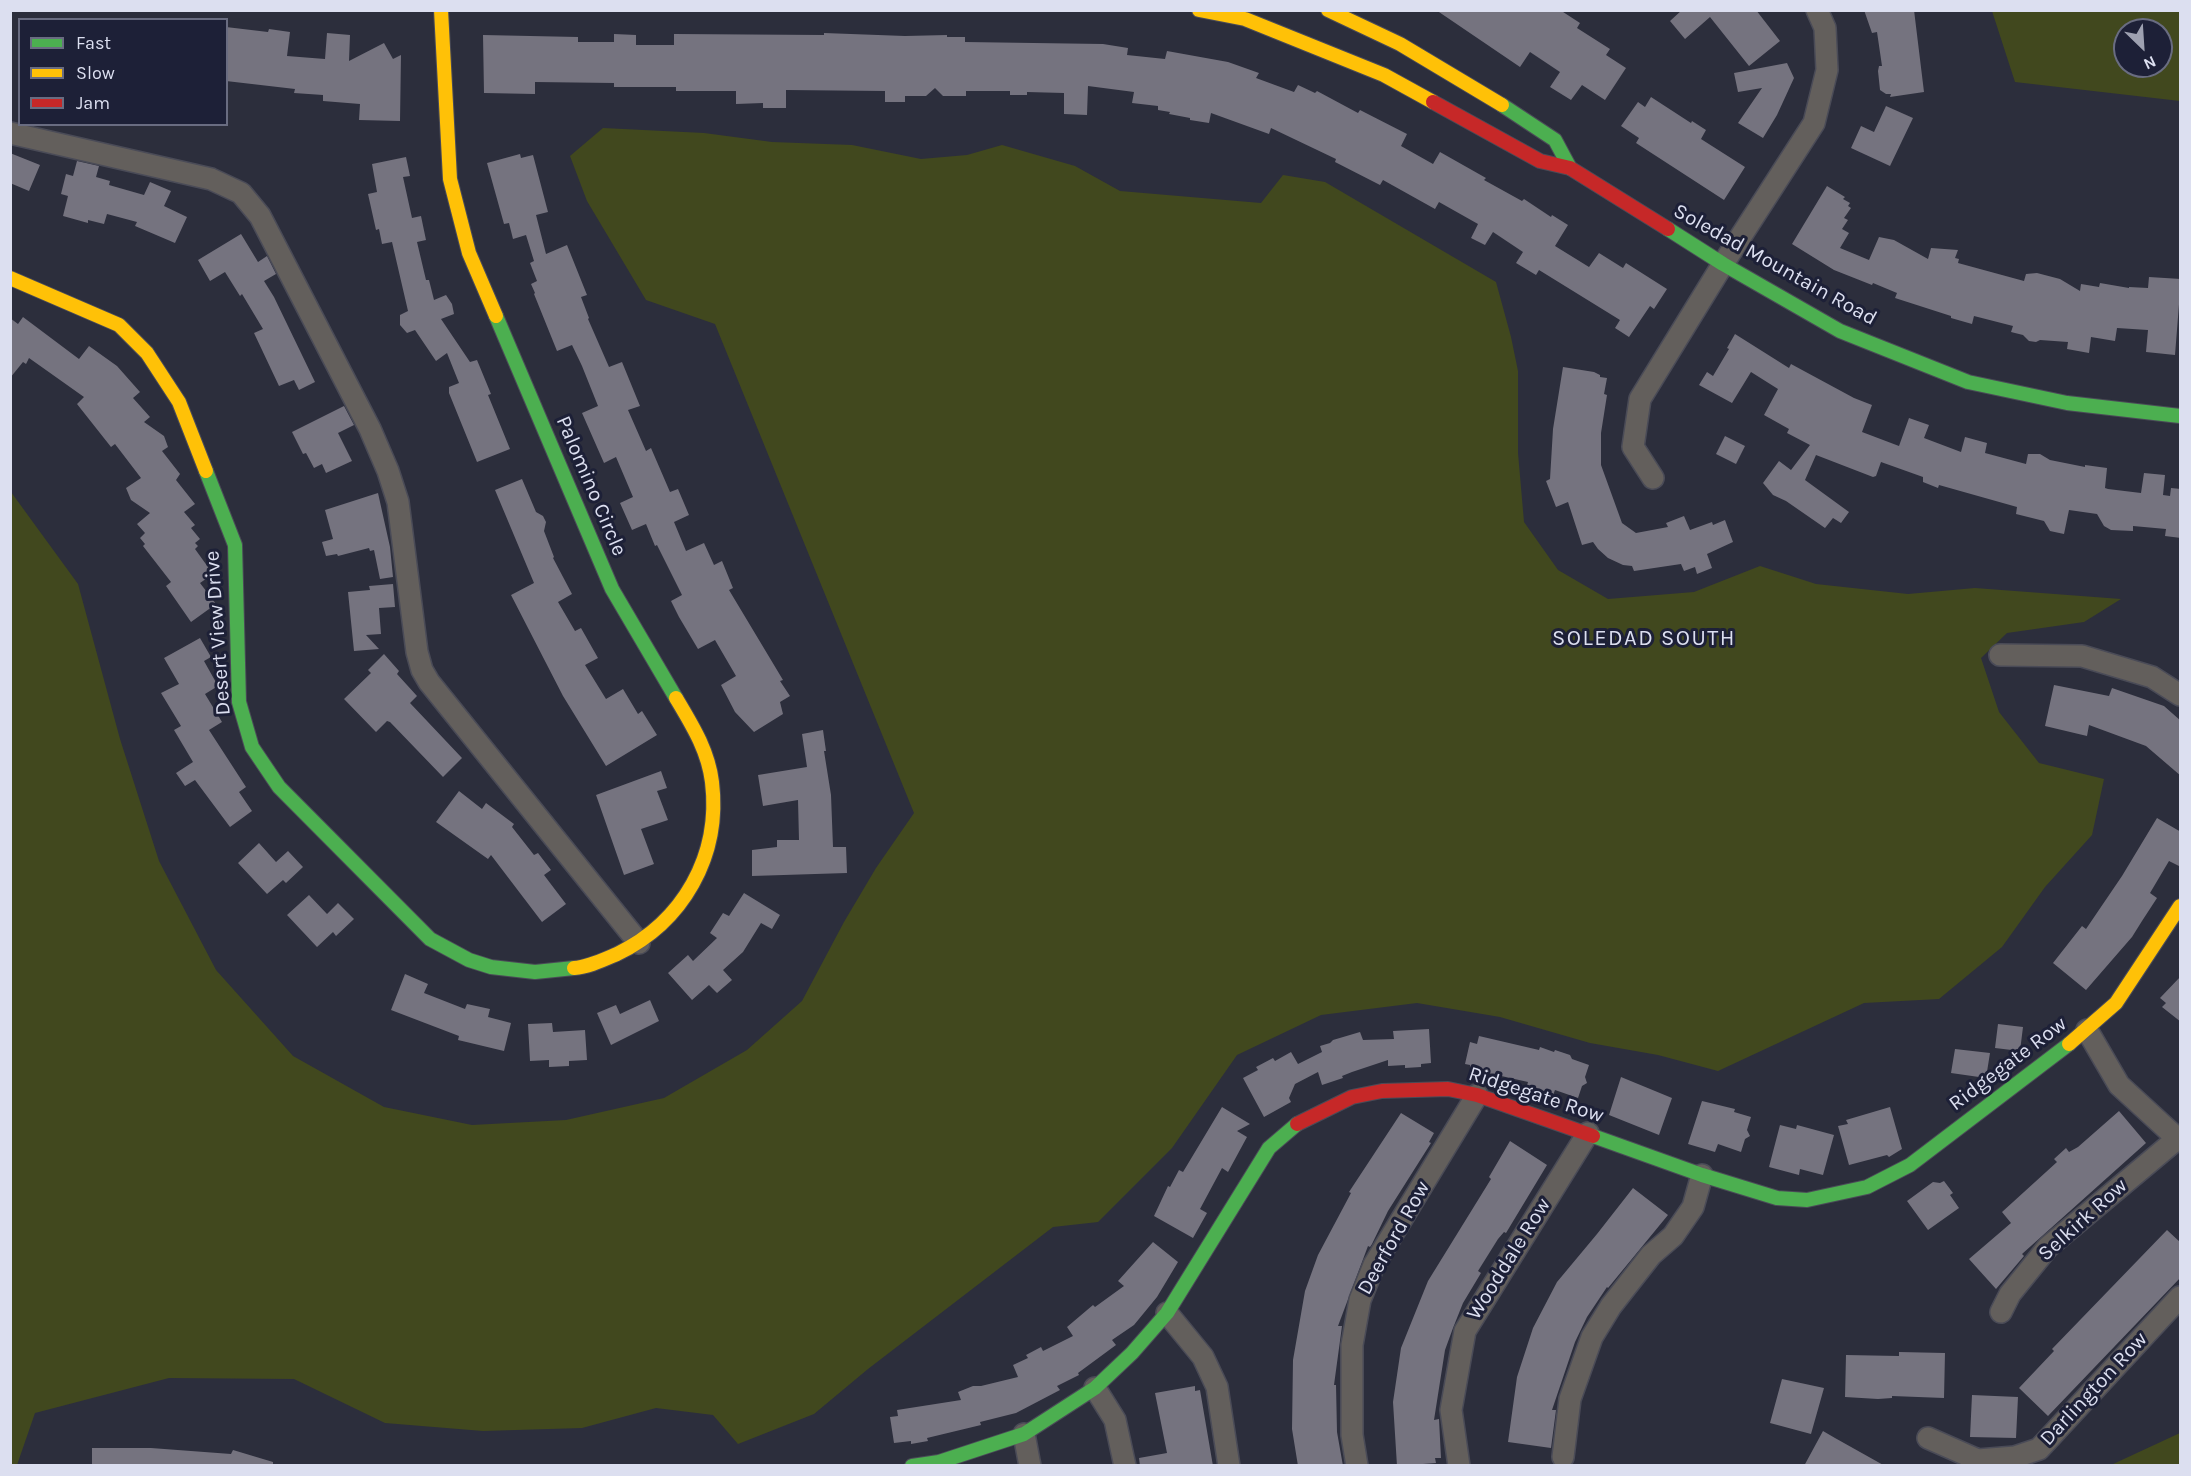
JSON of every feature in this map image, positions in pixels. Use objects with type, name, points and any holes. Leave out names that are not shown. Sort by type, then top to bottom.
[{"type":"street","name":"Palomino Circle","points":[[441,10],[450,178],[469,253],[612,589],[700,740],[710,770],[713,801],[712,822],[703,862],[684,899],[671,916],[639,943]]},
{"type":"street","name":"Soledad Mountain Road","points":[[1199,10],[1246,14],[1384,75],[1540,161],[1570,168],[1723,264],[1840,331],[1968,382],[2067,403],[2181,416]]},
{"type":"street","name":"Soledad Mountain Road","points":[[1328,10],[1400,44],[1514,112],[1555,140],[1570,168]]},
{"type":"street","points":[[1653,478],[1633,447],[1640,399],[1814,123],[1827,70],[1825,28],[1817,10]]},
{"type":"street","points":[[10,133],[212,179],[241,193],[260,216],[370,429],[388,471],[398,502],[417,652],[422,670],[429,682],[639,943]]},
{"type":"street","name":"Desert View Drive","points":[[10,278],[119,325],[147,353],[179,402],[235,545],[240,702],[252,747],[279,787],[430,939],[469,960],[513,971],[557,971],[600,962],[639,943]]},
{"type":"street","points":[[2000,655],[2082,656],[2152,677],[2181,695]]},
{"type":"street","name":"Ridgegate Row","points":[[912,1466],[939,1462],[1024,1434],[1095,1388],[1132,1353],[1167,1313],[1269,1148],[1294,1125],[1352,1097],[1382,1091],[1448,1089],[1477,1095],[1702,1175],[1777,1198],[1807,1200],[1868,1188],[1910,1165],[2087,1030],[2116,1003],[2181,906]]},
{"type":"street","points":[[2087,1030],[2119,1085],[2179,1140]]},
{"type":"street","name":"Deerford Row","points":[[1358,1466],[1352,1435],[1352,1345],[1359,1300],[1374,1265],[1477,1095]]},
{"type":"street","name":"Wooddale Row","points":[[1459,1466],[1451,1410],[1465,1330],[1587,1133]]},
{"type":"street","name":"Selkirk Row","points":[[2001,1312],[2010,1294],[2048,1247],[2179,1140]]},
{"type":"street","points":[[1563,1456],[1570,1399],[1592,1337],[1611,1306],[1651,1255],[1673,1236],[1693,1207],[1702,1175]]},
{"type":"street","name":"Darlington Row","points":[[1928,1438],[1978,1460],[2015,1457],[2039,1449],[2181,1297]]},
{"type":"street","points":[[1167,1313],[1203,1357],[1217,1387],[1229,1466]]},
{"type":"street","points":[[1095,1388],[1115,1420],[1125,1466]]},
{"type":"street","points":[[1024,1434],[1030,1466]]},
{"type":"green space","points":[[1992,11],[2180,11],[2180,101],[2015,82]]},
{"type":"green space","points":[[603,128],[704,133],[772,142],[852,145],[921,159],[967,155],[1002,145],[1075,166],[1120,191],[1261,203],[1283,175],[1325,182],[1496,282],[1518,371],[1518,453],[1524,522],[1558,570],[1608,599],[1694,592],[1760,566],[1816,584],[1908,594],[1975,588],[2121,599],[2084,622],[2007,633],[1981,658],[1999,712],[2039,763],[2104,779],[2092,835],[2045,887],[2002,947],[1939,999],[1864,1003],[1718,1071],[1658,1055],[1590,1043],[1500,1017],[1417,1003],[1321,1015],[1237,1055],[1172,1148],[1098,1222],[1053,1227],[868,1369],[814,1414],[738,1444],[713,1415],[656,1408],[582,1428],[483,1431],[385,1423],[294,1379],[169,1378],[35,1413],[17,1465],[11,1465],[11,492],[78,584],[120,739],[159,861],[216,970],[293,1056],[384,1107],[472,1125],[566,1120],[664,1098],[747,1050],[802,1001],[876,868],[914,813],[715,324],[646,300],[587,201],[570,156]]},
{"type":"green space","points":[[2180,1433],[2180,1465],[2111,1465]]},
{"type":"building","points":[[1436,10],[1560,10],[1580,23],[1577,28],[1610,49],[1606,55],[1626,68],[1605,100],[1582,85],[1571,100],[1550,87],[1560,72],[1530,52],[1520,67]]},
{"type":"building","points":[[1682,10],[1756,10],[1780,41],[1749,66],[1710,17],[1685,39],[1670,21]]},
{"type":"building","points":[[1864,10],[1914,10],[1924,92],[1890,97],[1891,94],[1880,90],[1878,71],[1879,66],[1882,66],[1877,32],[1872,33]]},
{"type":"building","points":[[228,27],[290,32],[287,56],[325,59],[327,33],[350,35],[349,61],[384,43],[393,59],[401,55],[400,121],[359,120],[360,104],[323,101],[323,95],[294,93],[295,89],[228,81]]},
{"type":"building","points":[[824,33],[947,35],[947,37],[965,37],[965,42],[1103,44],[1128,48],[1127,55],[1165,59],[1167,51],[1228,62],[1259,73],[1256,78],[1294,92],[1298,85],[1315,93],[1317,91],[1358,113],[1360,110],[1407,134],[1401,146],[1433,164],[1440,152],[1486,178],[1484,180],[1522,201],[1524,199],[1568,225],[1555,246],[1589,267],[1599,253],[1623,268],[1626,263],[1667,289],[1654,309],[1650,306],[1629,337],[1615,328],[1620,320],[1539,270],[1536,275],[1516,263],[1523,252],[1493,232],[1485,245],[1471,238],[1478,224],[1439,202],[1435,209],[1383,180],[1380,185],[1335,162],[1336,159],[1271,128],[1269,134],[1211,113],[1209,123],[1190,120],[1190,118],[1158,110],[1158,106],[1132,103],[1134,92],[1088,86],[1087,115],[1064,114],[1064,93],[1027,92],[1027,95],[1010,95],[1010,91],[966,91],[966,96],[943,96],[935,88],[926,96],[905,96],[905,102],[885,102],[885,91],[786,90],[786,108],[763,108],[763,103],[736,104],[736,91],[676,91],[676,87],[614,87],[614,83],[535,82],[535,94],[484,93],[483,35],[578,37],[578,42],[614,42],[614,34],[636,35],[636,45],[674,45],[674,34],[824,35]]},
{"type":"building","points":[[1787,63],[1794,78],[1777,115],[1763,138],[1738,123],[1762,88],[1738,92],[1734,73]]},
{"type":"building","points":[[1651,97],[1706,130],[1701,139],[1745,167],[1724,200],[1636,143],[1639,138],[1621,126],[1638,102],[1645,107]]},
{"type":"building","points":[[1886,106],[1913,118],[1890,166],[1851,148],[1861,126],[1874,132]]},
{"type":"building","points":[[10,153],[40,165],[29,191],[10,183]]},
{"type":"building","points":[[520,154],[521,158],[533,155],[548,212],[536,215],[546,254],[567,245],[587,295],[581,297],[588,319],[609,367],[622,362],[640,406],[628,410],[646,451],[651,448],[670,492],[678,489],[689,515],[674,522],[686,551],[704,543],[714,565],[722,561],[733,588],[729,590],[783,680],[780,681],[790,696],[780,702],[783,714],[754,732],[735,712],[721,685],[736,676],[715,640],[698,649],[679,617],[671,601],[682,595],[657,545],[655,546],[646,524],[632,530],[620,503],[633,497],[616,457],[604,463],[582,413],[598,406],[582,366],[572,345],[557,351],[531,284],[537,281],[530,263],[534,261],[526,235],[513,239],[509,223],[504,224],[487,163]]},
{"type":"building","points":[[406,157],[410,176],[403,177],[412,218],[421,216],[426,240],[417,242],[426,280],[429,280],[434,300],[446,295],[452,304],[454,314],[441,319],[470,362],[477,360],[491,394],[488,395],[510,449],[477,462],[449,393],[449,387],[459,383],[447,353],[436,361],[415,330],[407,333],[400,325],[400,315],[408,311],[392,242],[382,244],[379,229],[376,230],[368,194],[377,192],[372,164]]},
{"type":"building","points":[[77,161],[99,166],[96,177],[110,181],[109,185],[144,195],[150,182],[171,191],[164,206],[187,217],[175,243],[135,226],[137,222],[107,214],[104,224],[88,220],[88,223],[63,216],[68,196],[61,194],[66,174],[73,176]]},
{"type":"building","points":[[1827,186],[1845,197],[1843,199],[1850,203],[1848,206],[1851,208],[1844,218],[1848,220],[1842,229],[1849,233],[1840,248],[1869,260],[1879,237],[1894,240],[1928,259],[1931,248],[1958,250],[1955,258],[1959,259],[1958,263],[2024,281],[2026,274],[2037,273],[2060,279],[2080,291],[2081,284],[2099,287],[2100,283],[2129,288],[2148,288],[2149,277],[2181,279],[2175,355],[2146,352],[2148,330],[2117,328],[2115,341],[2091,337],[2089,353],[2067,349],[2068,342],[2029,341],[2023,335],[2011,332],[2013,326],[1974,316],[1972,324],[1951,318],[1951,316],[1895,298],[1897,293],[1873,283],[1872,285],[1834,270],[1792,244]]},
{"type":"building","points":[[241,234],[258,262],[267,256],[276,274],[264,281],[315,382],[299,390],[294,380],[279,386],[254,333],[263,329],[242,294],[240,296],[225,272],[210,281],[198,260]]},
{"type":"building","points":[[23,317],[79,359],[89,346],[117,366],[140,392],[133,398],[150,417],[144,422],[164,436],[168,447],[162,451],[180,474],[176,480],[195,504],[184,512],[195,525],[191,528],[200,539],[195,543],[198,546],[195,549],[213,574],[200,583],[216,604],[191,622],[166,586],[171,582],[143,546],[145,544],[140,538],[145,533],[137,524],[150,513],[131,500],[126,488],[141,478],[115,444],[111,447],[77,404],[84,397],[29,358],[26,364],[23,362],[10,378],[10,318],[18,324]]},
{"type":"building","points":[[1735,334],[1789,368],[1791,364],[1854,398],[1872,405],[1862,432],[1899,446],[1909,418],[1929,425],[1924,438],[1961,452],[1965,437],[1987,443],[1985,453],[2026,464],[2028,454],[2040,454],[2050,460],[2085,467],[2085,465],[2107,468],[2105,488],[2108,489],[2141,493],[2144,473],[2165,475],[2163,495],[2170,496],[2171,488],[2181,489],[2181,538],[2165,536],[2166,529],[2133,526],[2133,531],[2111,530],[2104,526],[2097,514],[2069,510],[2064,534],[2050,531],[2044,521],[2016,514],[2017,507],[1939,485],[1938,488],[1923,482],[1923,477],[1881,462],[1876,476],[1873,477],[1816,455],[1805,480],[1849,512],[1841,523],[1833,518],[1825,528],[1786,501],[1773,495],[1763,483],[1779,461],[1791,470],[1810,445],[1787,433],[1789,429],[1764,415],[1778,389],[1751,372],[1732,403],[1699,385],[1707,372],[1713,376]]},
{"type":"building","points":[[1563,367],[1594,372],[1600,377],[1607,378],[1604,394],[1607,395],[1601,433],[1601,465],[1622,523],[1636,533],[1668,527],[1666,523],[1684,516],[1690,530],[1725,520],[1733,542],[1707,554],[1712,568],[1697,574],[1695,567],[1684,571],[1681,564],[1634,571],[1632,566],[1623,565],[1608,558],[1593,542],[1582,545],[1568,502],[1556,507],[1546,481],[1550,479],[1553,429]]},
{"type":"building","points":[[344,406],[354,425],[338,433],[352,461],[326,473],[322,464],[314,468],[306,453],[303,454],[292,432]]},
{"type":"building","points":[[1725,436],[1745,446],[1736,464],[1716,454]]},
{"type":"building","points":[[522,479],[536,512],[543,516],[546,522],[544,531],[553,558],[572,594],[558,602],[575,631],[581,628],[598,658],[585,665],[606,699],[623,689],[638,714],[642,711],[657,735],[606,766],[563,696],[511,595],[534,583],[495,490]]},
{"type":"building","points":[[378,493],[390,547],[393,577],[380,579],[374,550],[370,551],[369,548],[338,556],[337,554],[326,556],[322,542],[333,539],[325,510]]},
{"type":"building","points":[[393,584],[395,607],[379,608],[381,634],[366,635],[379,649],[354,651],[348,592],[370,590],[369,586]]},
{"type":"building","points":[[200,638],[211,657],[204,661],[218,686],[205,694],[222,722],[209,730],[246,787],[239,792],[252,811],[230,827],[195,780],[185,786],[176,773],[193,762],[174,730],[181,726],[161,693],[179,684],[164,658]]},
{"type":"building","points":[[384,654],[399,671],[397,674],[417,696],[410,703],[462,758],[443,777],[390,722],[387,721],[376,732],[344,699],[371,673],[368,670]]},
{"type":"building","points":[[2054,685],[2109,696],[2112,688],[2164,706],[2181,721],[2181,776],[2146,746],[2089,725],[2087,736],[2045,726]]},
{"type":"building","points":[[823,730],[831,795],[833,847],[846,847],[847,873],[752,876],[752,850],[777,847],[777,840],[799,840],[798,800],[763,806],[758,775],[807,767],[802,734]]},
{"type":"building","points":[[661,771],[667,788],[657,791],[668,820],[641,829],[654,864],[624,875],[596,795]]},
{"type":"building","points":[[459,791],[482,809],[486,803],[514,824],[512,827],[534,855],[538,853],[551,870],[544,875],[566,904],[542,922],[491,855],[488,859],[436,822]]},
{"type":"building","points":[[2157,818],[2181,832],[2181,867],[2169,861],[2150,893],[2157,898],[2132,937],[2086,990],[2053,963],[2082,926],[2086,929]]},
{"type":"building","points":[[259,843],[276,862],[288,851],[303,867],[286,883],[283,880],[267,894],[238,863]]},
{"type":"building","points":[[744,893],[780,915],[772,929],[761,923],[743,952],[723,970],[732,980],[717,993],[709,985],[692,1000],[668,973],[688,955],[693,961],[717,938],[710,933],[723,913],[729,916]]},
{"type":"building","points":[[309,895],[327,914],[338,903],[354,919],[336,936],[333,932],[317,947],[287,915]]},
{"type":"building","points":[[405,974],[428,984],[424,993],[465,1009],[467,1004],[490,1009],[488,1017],[511,1023],[504,1051],[458,1040],[459,1036],[391,1010]]},
{"type":"building","points":[[2181,976],[2181,1022],[2162,1007],[2166,1003],[2160,998]]},
{"type":"building","points":[[650,1000],[659,1021],[611,1045],[597,1013],[616,1005],[620,1014]]},
{"type":"building","points":[[552,1023],[553,1032],[585,1030],[587,1060],[569,1061],[569,1066],[549,1067],[549,1060],[530,1061],[528,1024]]},
{"type":"building","points":[[1998,1024],[2023,1027],[2020,1051],[1995,1048]]},
{"type":"building","points":[[1429,1029],[1431,1063],[1421,1064],[1421,1067],[1405,1068],[1405,1065],[1388,1066],[1388,1060],[1322,1085],[1318,1072],[1295,1084],[1289,1098],[1291,1102],[1264,1117],[1243,1078],[1258,1070],[1256,1067],[1273,1058],[1275,1061],[1291,1052],[1298,1064],[1322,1052],[1320,1046],[1360,1032],[1363,1040],[1394,1039],[1393,1031]]},
{"type":"building","points":[[1479,1036],[1539,1050],[1540,1047],[1554,1052],[1555,1050],[1570,1055],[1572,1059],[1589,1065],[1585,1077],[1587,1083],[1582,1086],[1578,1098],[1555,1090],[1552,1098],[1526,1089],[1528,1082],[1470,1069],[1470,1065],[1465,1064],[1470,1042],[1477,1044]]},
{"type":"building","points":[[1955,1049],[1990,1053],[1986,1078],[1951,1073]]},
{"type":"building","points":[[1621,1077],[1672,1098],[1659,1135],[1609,1115]]},
{"type":"building","points":[[1702,1101],[1735,1109],[1734,1112],[1751,1117],[1747,1130],[1750,1136],[1745,1139],[1741,1152],[1718,1144],[1715,1152],[1688,1144]]},
{"type":"building","points":[[1222,1107],[1250,1124],[1237,1131],[1247,1137],[1228,1172],[1222,1168],[1200,1209],[1207,1213],[1193,1238],[1154,1216],[1168,1186],[1170,1187],[1179,1170],[1183,1172]]},
{"type":"building","points":[[1890,1107],[1902,1149],[1889,1157],[1887,1155],[1849,1165],[1838,1126],[1848,1124],[1846,1120]]},
{"type":"building","points":[[2119,1111],[2146,1143],[2022,1254],[2024,1256],[1996,1289],[1969,1259],[2011,1223],[2002,1212],[2057,1162],[2054,1159],[2066,1148],[2069,1152],[2078,1147]]},
{"type":"building","points":[[1401,1113],[1434,1133],[1429,1142],[1431,1143],[1388,1211],[1372,1244],[1368,1246],[1338,1326],[1342,1326],[1334,1385],[1336,1385],[1337,1432],[1343,1466],[1298,1466],[1292,1429],[1293,1360],[1305,1291],[1318,1255],[1351,1193],[1349,1192]]},
{"type":"building","points":[[1780,1125],[1796,1129],[1797,1125],[1834,1135],[1823,1175],[1800,1169],[1799,1175],[1769,1167]]},
{"type":"building","points":[[1510,1141],[1547,1165],[1506,1233],[1504,1232],[1498,1239],[1478,1271],[1481,1273],[1463,1303],[1445,1350],[1434,1420],[1439,1419],[1441,1458],[1435,1458],[1436,1463],[1397,1466],[1393,1402],[1401,1348],[1428,1281],[1491,1179],[1489,1177]]},
{"type":"building","points":[[1944,1181],[1953,1193],[1950,1195],[1959,1208],[1928,1230],[1907,1201],[1933,1182]]},
{"type":"building","points":[[1633,1188],[1668,1215],[1607,1287],[1587,1317],[1575,1342],[1552,1410],[1556,1410],[1551,1448],[1508,1442],[1517,1377],[1533,1328],[1557,1282]]},
{"type":"building","points":[[2167,1230],[2181,1243],[2181,1277],[2048,1416],[2019,1388],[2054,1351],[2052,1349]]},
{"type":"building","points":[[1153,1242],[1178,1262],[1157,1297],[1134,1325],[1112,1340],[1116,1345],[1078,1373],[1079,1375],[1057,1386],[1060,1390],[1016,1413],[980,1422],[981,1425],[927,1438],[928,1441],[911,1444],[911,1441],[894,1443],[890,1417],[898,1416],[897,1410],[961,1400],[958,1392],[973,1386],[1018,1377],[1013,1365],[1028,1358],[1026,1355],[1041,1347],[1043,1351],[1073,1336],[1067,1327],[1093,1305],[1095,1307],[1124,1286],[1118,1281]]},
{"type":"building","points":[[1899,1352],[1945,1353],[1944,1398],[1845,1397],[1846,1355],[1899,1356]]},
{"type":"building","points":[[1782,1379],[1824,1388],[1811,1434],[1770,1423]]},
{"type":"building","points":[[1195,1386],[1195,1391],[1200,1390],[1213,1466],[1140,1466],[1139,1458],[1167,1453],[1155,1393]]},
{"type":"building","points":[[1972,1395],[2018,1397],[2016,1438],[1970,1437]]},
{"type":"building","points":[[1823,1431],[1835,1438],[1885,1466],[1804,1466]]},
{"type":"building","points":[[92,1448],[151,1448],[231,1454],[233,1450],[273,1462],[273,1466],[92,1466]]},
{"type":"traffic: fast","points":[[1502,105],[1555,140],[1570,168]]},
{"type":"traffic: fast","points":[[1668,229],[1723,264],[1840,331],[1968,382],[2067,403],[2180,416]]},
{"type":"traffic: fast","points":[[496,316],[612,589],[676,698]]},
{"type":"traffic: fast","points":[[206,471],[235,545],[239,702],[252,747],[279,787],[430,939],[469,960],[491,967],[535,972],[574,968]]},
{"type":"traffic: fast","points":[[1593,1136],[1702,1175],[1777,1198],[1807,1200],[1867,1187],[1910,1165],[2069,1044]]},
{"type":"traffic: fast","points":[[912,1466],[939,1462],[1024,1434],[1095,1388],[1132,1353],[1167,1313],[1269,1148],[1297,1124]]},
{"type":"traffic: slow","points":[[441,10],[450,179],[469,253],[496,316]]},
{"type":"traffic: slow","points":[[1199,10],[1245,19],[1384,75],[1433,102]]},
{"type":"traffic: slow","points":[[1328,10],[1400,44],[1502,105]]},
{"type":"traffic: slow","points":[[10,278],[119,325],[147,353],[179,402],[206,471]]},
{"type":"traffic: slow","points":[[574,968],[591,965],[617,954],[661,924],[693,884],[703,861],[710,836],[713,809],[712,782],[703,748],[676,698]]},
{"type":"traffic: slow","points":[[2069,1044],[2116,1003],[2180,906]]},
{"type":"traffic: jam","points":[[1433,102],[1540,161],[1570,168],[1668,229]]},
{"type":"traffic: jam","points":[[1297,1124],[1352,1097],[1382,1091],[1448,1089],[1477,1095],[1593,1136]]},
{"type":"district","name":"SOLEDAD SOUTH","points":[[1644,639]]}]
